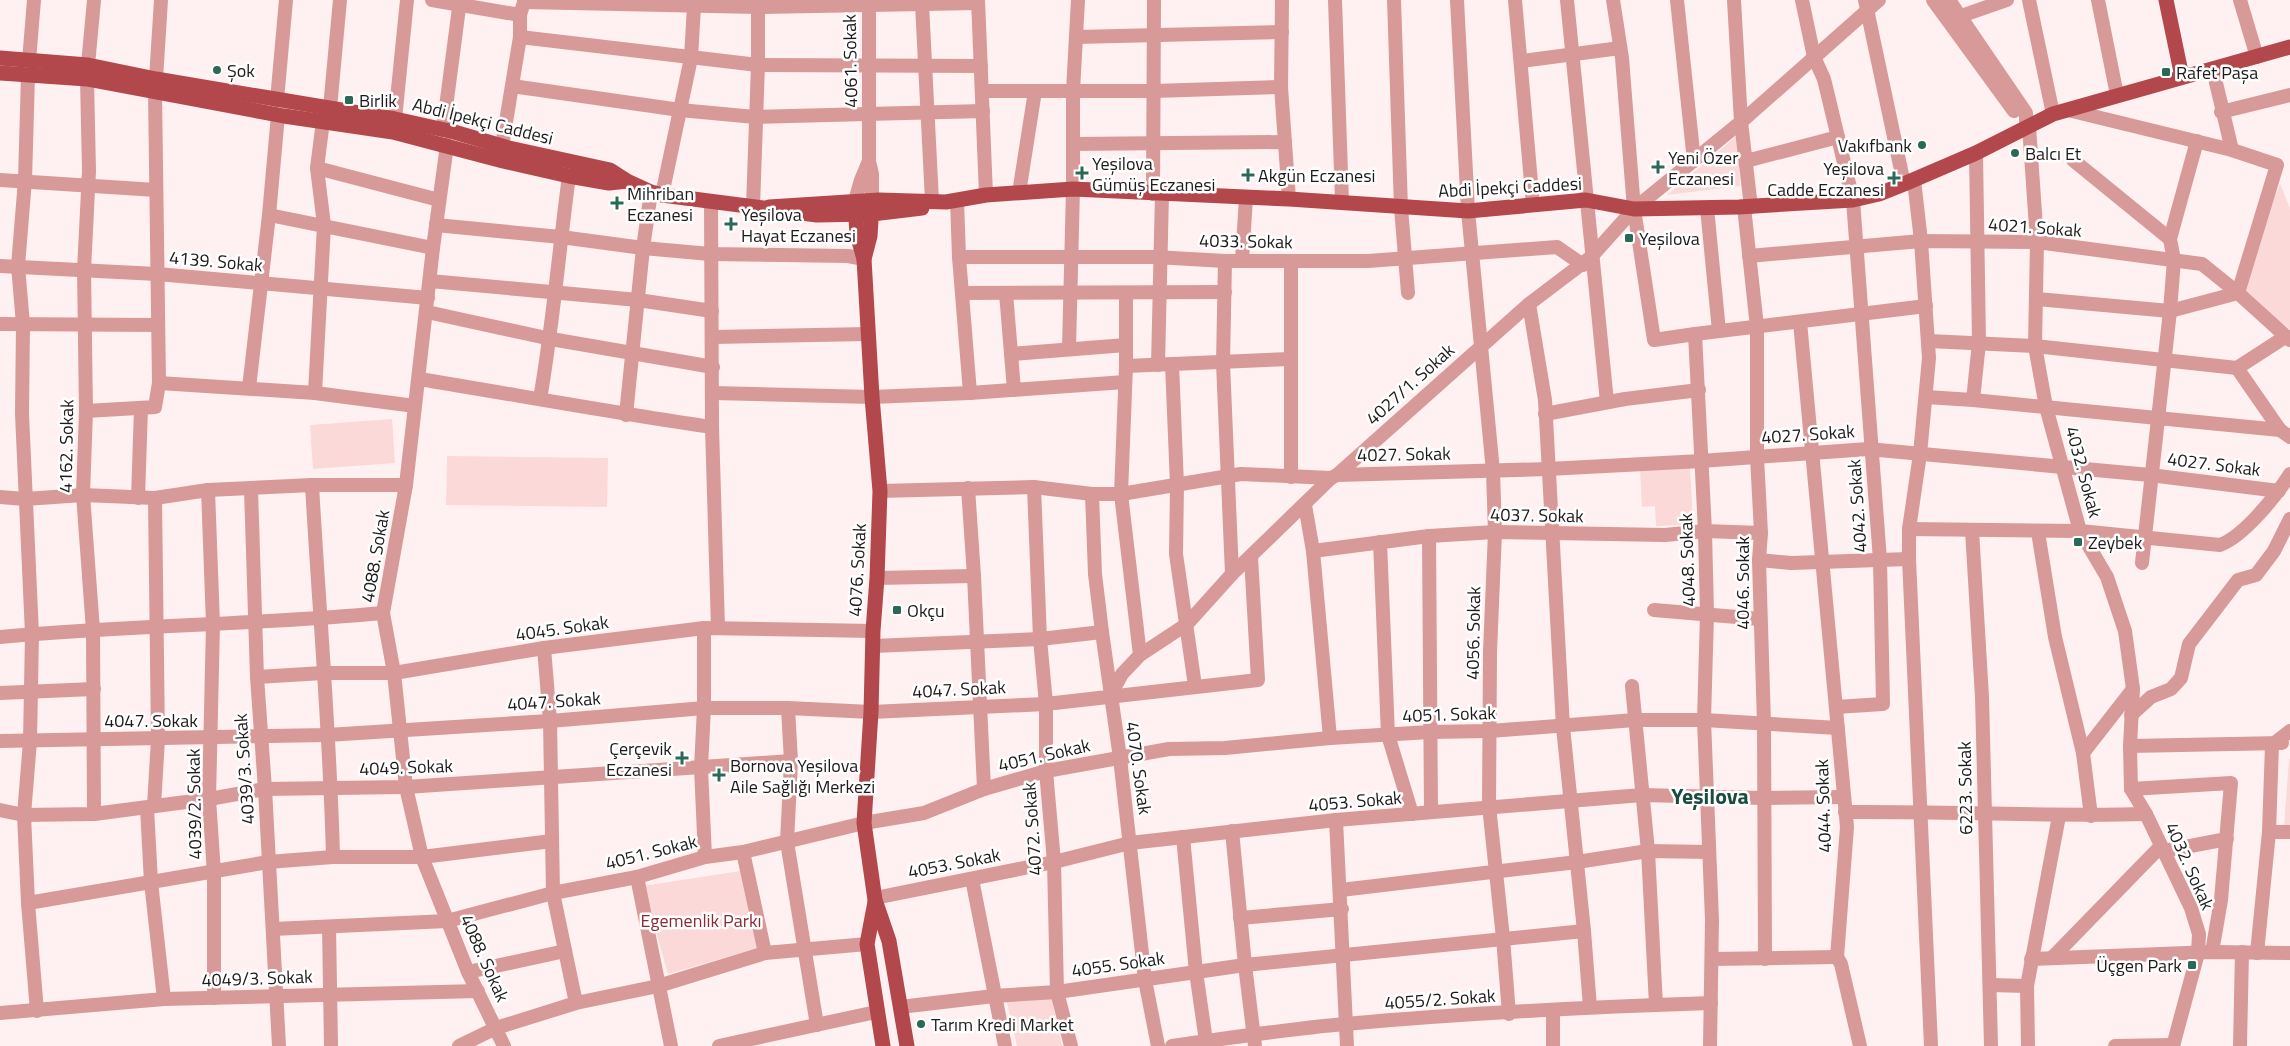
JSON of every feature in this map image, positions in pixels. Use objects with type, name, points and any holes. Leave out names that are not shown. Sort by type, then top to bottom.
[{"type":"main road","points":[[2166,0],[2182,76]]},
{"type":"main road","name":"Abdi İpekçi Caddesi","points":[[0,73],[28,68],[87,72],[155,85],[278,115],[326,114],[395,119],[502,146],[610,170],[627,181],[657,194],[769,208],[800,214],[856,201],[872,207],[922,208],[945,201],[986,195],[1073,189],[1289,199],[1468,211],[1586,200],[1634,208],[1747,207],[1853,200],[1879,194],[1909,182],[1976,152],[2027,123],[2182,76],[2213,70],[2290,47]]},
{"type":"main road","name":"Abdi İpekçi Caddesi","points":[[0,58],[28,68]]},
{"type":"main road","name":"Abdi İpekçi Caddesi","points":[[155,85],[277,100],[503,161],[609,183],[627,181]]},
{"type":"main road","points":[[856,201],[863,237]]},
{"type":"main road","name":"4076. Sokak","points":[[863,237],[893,206]]},
{"type":"main road","name":"4076. Sokak","points":[[872,207],[863,237],[872,396],[880,491],[871,712],[864,823],[875,899],[889,941],[907,1046]]},
{"type":"main road","points":[[824,209],[848,224],[863,237]]},
{"type":"main road","name":"4076. Sokak","points":[[875,899],[867,944],[876,1012],[883,1046]]},
{"type":"street","points":[[34,0],[28,68],[24,180],[18,266],[23,324],[22,414],[32,634],[30,741],[24,815],[28,903],[37,1010]]},
{"type":"street","name":"4162. Sokak","points":[[94,0],[87,72],[88,186],[84,270],[86,410],[83,495],[93,630],[94,814]]},
{"type":"street","points":[[138,498],[148,407],[159,383],[155,85],[161,0]]},
{"type":"street","points":[[277,100],[286,0]]},
{"type":"street","points":[[315,393],[324,225],[317,168],[326,114],[340,0]]},
{"type":"street","points":[[395,119],[407,0]]},
{"type":"street","name":"4061. Sokak","points":[[432,0],[523,6],[616,2],[679,3],[694,6],[758,4],[869,6],[869,161],[872,180],[872,207]]},
{"type":"street","points":[[1069,349],[1072,258],[1073,90],[1078,0]]},
{"type":"street","points":[[1154,0],[1153,143],[1160,258],[1158,365]]},
{"type":"street","points":[[1282,0],[1281,88],[1289,199]]},
{"type":"street","points":[[1335,0],[1342,202]]},
{"type":"street","points":[[1394,0],[1401,208],[1408,293]]},
{"type":"street","name":"4056. Sokak","points":[[1457,0],[1468,211],[1493,471],[1495,532],[1490,652],[1489,806],[1509,1014]]},
{"type":"street","points":[[1515,0],[1522,61],[1533,205]]},
{"type":"street","points":[[1567,0],[1586,200],[1587,261],[1607,402]]},
{"type":"street","points":[[1613,0],[1620,48],[1634,208],[1654,340],[1926,306]]},
{"type":"street","points":[[1677,0],[1694,161]]},
{"type":"street","name":"4046. Sokak","points":[[1734,0],[1746,161],[1749,256],[1757,327],[1757,457],[1761,533],[1759,560],[1764,724],[1765,959]]},
{"type":"street","name":"4042. Sokak","points":[[1802,0],[1814,57],[1824,79],[1853,200],[1880,560],[1883,704],[1836,707]]},
{"type":"street","name":"4027/1. Sokak","points":[[1110,696],[1122,674],[1140,655],[1186,624],[1232,574],[1334,476],[1529,304],[1587,261],[1634,208],[1767,102],[1866,6],[1879,0]]},
{"type":"street","points":[[1933,0],[2019,117],[2027,123]]},
{"type":"street","name":"4032. Sokak","points":[[1949,0],[2026,113],[2036,242],[2037,299],[2035,346],[2046,407],[2080,531],[2107,577],[2122,622],[2133,688],[2130,746],[2131,789],[2146,814],[2192,908],[2199,934],[2198,954],[2173,1045]]},
{"type":"street","points":[[1961,16],[2007,0]]},
{"type":"street","points":[[2029,0],[2061,112],[2197,141],[2284,164],[2238,293],[2170,311],[2037,299]]},
{"type":"street","points":[[2098,0],[2117,95]]},
{"type":"street","points":[[2240,0],[2257,57]]},
{"type":"street","points":[[869,6],[978,1],[986,195]]},
{"type":"street","points":[[443,130],[459,3]]},
{"type":"street","points":[[753,207],[758,65],[758,4]]},
{"type":"street","points":[[922,4],[927,112],[945,201],[959,257],[970,393]]},
{"type":"street","points":[[502,146],[520,37],[523,6]]},
{"type":"street","points":[[626,415],[642,248],[680,110],[690,58],[694,6]]},
{"type":"street","points":[[1866,6],[1909,182],[1921,241],[1929,341],[1920,454],[1909,529],[1909,560],[1932,1046]]},
{"type":"street","points":[[1077,37],[1282,32]]},
{"type":"street","points":[[520,37],[758,65],[981,66]]},
{"type":"street","points":[[1522,61],[1620,48]]},
{"type":"street","points":[[2213,70],[2221,112],[2232,150]]},
{"type":"street","points":[[512,86],[680,110],[755,117],[984,111]]},
{"type":"street","points":[[982,91],[1281,88]]},
{"type":"street","points":[[1019,193],[1035,90]]},
{"type":"street","points":[[2221,112],[2290,95]]},
{"type":"street","points":[[249,388],[262,284],[278,115]]},
{"type":"street","points":[[1746,161],[1838,137]]},
{"type":"street","points":[[2142,563],[2150,475],[2170,311],[2174,260],[2170,239],[2197,141]]},
{"type":"street","points":[[1073,144],[1285,142]]},
{"type":"street","name":"4088. Sokak","points":[[447,145],[433,248],[406,485],[383,613],[394,672],[406,787],[422,857],[468,972],[504,1046]]},
{"type":"street","points":[[1973,400],[1979,344],[1976,152]]},
{"type":"street","points":[[2073,160],[2170,239]]},
{"type":"street","name":"4061. Sokak","points":[[856,201],[869,161]]},
{"type":"street","points":[[317,168],[439,200]]},
{"type":"street","points":[[540,399],[551,340],[561,236],[570,176]]},
{"type":"street","points":[[0,180],[24,180],[156,190]]},
{"type":"street","points":[[872,180],[876,192],[893,206]]},
{"type":"street","points":[[824,209],[840,198],[856,201]]},
{"type":"street","points":[[1242,260],[1246,198]]},
{"type":"street","points":[[705,857],[701,768],[711,628],[714,367],[710,254],[711,202]]},
{"type":"street","points":[[1707,208],[1719,331]]},
{"type":"street","points":[[269,215],[433,248]]},
{"type":"street","points":[[436,225],[561,236],[642,248],[710,254],[848,256],[864,259]]},
{"type":"street","name":"4021. Sokak","points":[[1749,256],[1921,241],[2036,242],[2202,264],[2238,293],[2288,339]]},
{"type":"street","name":"4033. Sokak","points":[[959,257],[1368,261],[1557,247],[1587,261]]},
{"type":"street","points":[[1225,261],[1226,292],[1223,363],[1232,574]]},
{"type":"street","points":[[1291,261],[1291,477]]},
{"type":"street","name":"4139. Sokak","points":[[0,266],[157,274],[320,289],[427,305],[551,340],[714,367]]},
{"type":"street","points":[[430,280],[556,294],[638,300],[712,311]]},
{"type":"street","points":[[962,293],[1226,292]]},
{"type":"street","points":[[1006,293],[1014,390]]},
{"type":"street","points":[[1126,293],[1126,366],[1121,494],[1140,655]]},
{"type":"street","points":[[1529,304],[1545,414],[1563,727],[1590,1007]]},
{"type":"street","points":[[1800,322],[1812,452]]},
{"type":"street","points":[[0,324],[157,324]]},
{"type":"street","points":[[713,336],[868,334]]},
{"type":"street","name":"4048. Sokak","points":[[1695,334],[1699,390],[1707,614],[1704,720],[1712,920],[1710,1046]]},
{"type":"street","points":[[1929,341],[2035,346],[2237,368],[2288,339]]},
{"type":"street","points":[[1011,354],[1126,345]]},
{"type":"street","points":[[1126,366],[1290,359]]},
{"type":"street","points":[[1172,364],[1177,485],[1176,554],[1195,686]]},
{"type":"street","points":[[2237,368],[2285,434]]},
{"type":"street","points":[[419,379],[626,415],[712,427]]},
{"type":"street","points":[[714,394],[872,396],[970,393],[1125,382]]},
{"type":"street","points":[[159,383],[315,393],[415,406]]},
{"type":"street","points":[[1545,414],[1607,402],[1699,390]]},
{"type":"street","points":[[1926,396],[2158,418],[2285,434]]},
{"type":"street","points":[[86,410],[148,407]]},
{"type":"street","name":"4027. Sokak","points":[[880,491],[1034,487],[1092,494],[1121,494],[1241,474],[1291,477],[1548,469],[1701,461],[1812,452],[1872,450],[2150,475],[2279,491]]},
{"type":"street","name":"4044. Sokak","points":[[1812,452],[1846,827],[1837,957],[1841,964],[1860,1046]]},
{"type":"street","points":[[1909,529],[2080,531],[2220,544],[2226,542],[2246,526],[2279,491],[2290,474]]},
{"type":"street","points":[[0,498],[25,499],[83,495],[155,498],[208,490],[406,485]]},
{"type":"street","points":[[312,486],[319,619],[332,788],[333,857]]},
{"type":"street","name":"4072. Sokak","points":[[1034,487],[1040,639],[1046,704],[1046,771],[1054,862],[1057,992],[1071,1046]]},
{"type":"street","points":[[968,488],[978,641],[984,788]]},
{"type":"street","name":"4039/3. Sokak","points":[[251,489],[257,677],[279,1046]]},
{"type":"street","name":"4039/2. Sokak","points":[[208,490],[213,624],[212,739],[209,799],[214,873],[214,998]]},
{"type":"street","name":"4070. Sokak","points":[[1092,494],[1095,574],[1110,696],[1120,758],[1145,980],[1158,1046]]},
{"type":"street","points":[[155,498],[158,739],[151,807],[151,882],[164,999]]},
{"type":"street","points":[[1305,505],[1313,551],[1330,738]]},
{"type":"street","points":[[2131,715],[2151,697],[2166,692],[2181,678],[2189,644],[2238,580],[2256,575],[2274,551],[2290,519]]},
{"type":"street","name":"6223. Sokak","points":[[1972,530],[1982,697],[1991,1046]]},
{"type":"street","name":"4037. Sokak","points":[[1313,551],[1429,536],[1495,532],[1665,535],[1705,531],[1761,533]]},
{"type":"street","points":[[2038,532],[2055,637],[2083,753],[2091,816]]},
{"type":"street","points":[[1429,536],[1431,812]]},
{"type":"street","points":[[1380,542],[1388,735],[1412,814]]},
{"type":"street","name":"4047. Sokak","points":[[0,742],[95,739],[261,738],[328,735],[399,729],[550,721],[704,708],[788,708],[871,712],[1046,704],[1258,680],[1251,556]]},
{"type":"street","points":[[1759,560],[1791,563],[1909,560]]},
{"type":"street","points":[[877,578],[974,576]]},
{"type":"street","points":[[1654,610],[1760,619]]},
{"type":"street","points":[[0,637],[93,630],[319,619],[383,613]]},
{"type":"street","name":"4045. Sokak","points":[[257,677],[323,673],[394,672],[544,648],[711,628],[873,638],[978,641],[1040,639],[1102,632]]},
{"type":"street","points":[[544,648],[550,721],[553,893],[576,1004]]},
{"type":"street","points":[[1632,686],[1648,851],[1656,1005]]},
{"type":"street","points":[[2083,753],[2133,688]]},
{"type":"street","points":[[0,693],[94,689]]},
{"type":"street","points":[[788,708],[790,761],[787,842],[803,951],[817,1025]]},
{"type":"street","name":"4051. Sokak","points":[[273,929],[447,921],[553,893],[637,877],[705,857],[742,852],[864,823],[924,813],[984,788],[1046,771],[1169,749],[1225,748],[1330,738],[1430,732],[1563,727],[1635,720],[1704,720],[1838,728]]},
{"type":"street","points":[[2272,745],[2290,731]]},
{"type":"street","points":[[2130,746],[2272,745],[2290,742]]},
{"type":"street","points":[[2257,952],[2269,832],[2272,745]]},
{"type":"street","name":"4049. Sokak","points":[[0,810],[24,815],[94,814],[209,799],[265,789],[406,787],[790,761]]},
{"type":"street","points":[[2131,789],[2231,783],[2221,900],[2212,952]]},
{"type":"street","name":"4053. Sokak","points":[[875,899],[1054,862],[1130,842],[1232,831],[1489,806],[1642,795],[1764,798],[1844,796]]},
{"type":"street","points":[[1845,812],[1920,811],[2059,816],[2146,814]]},
{"type":"street","points":[[2028,1046],[2027,986],[2059,816]]},
{"type":"street","points":[[1336,820],[1342,909],[1342,957],[1347,1046]]},
{"type":"street","points":[[1232,831],[1244,965],[1254,1040]]},
{"type":"street","points":[[2269,832],[2290,832]]},
{"type":"street","points":[[1183,837],[1196,972],[1206,1041]]},
{"type":"street","points":[[2053,957],[2162,848],[2227,839]]},
{"type":"street","points":[[28,903],[214,873],[268,862],[333,857],[422,857],[552,840]]},
{"type":"street","points":[[1341,890],[1576,862],[1648,851],[1709,852]]},
{"type":"street","points":[[742,852],[765,953]]},
{"type":"street","points":[[637,877],[671,1046]]},
{"type":"street","points":[[972,879],[1005,1046]]},
{"type":"street","points":[[1240,918],[1342,909]]},
{"type":"street","points":[[329,927],[331,1046]]},
{"type":"street","name":"4055. Sokak","points":[[900,1007],[994,996],[1057,992],[1244,965],[1342,957],[1503,938],[1584,931]]},
{"type":"street","points":[[459,1046],[496,1028],[576,1004],[658,986],[765,953],[867,944]]},
{"type":"street","points":[[468,972],[565,951]]},
{"type":"street","points":[[2031,959],[2212,952],[2290,953]]},
{"type":"street","points":[[2240,1046],[2242,952]]},
{"type":"street","points":[[1712,959],[1837,957]]},
{"type":"street","points":[[1990,985],[2027,986]]},
{"type":"street","name":"4049/3. Sokak","points":[[0,1013],[164,999],[478,991]]},
{"type":"street","name":"4055/2. Sokak","points":[[1172,1046],[1206,1041],[1254,1040],[1345,1024],[1590,1007],[1712,1003]]},
{"type":"street","points":[[1553,1011],[1553,1046]]},
{"type":"street","points":[[719,1046],[876,1012]]},
{"type":"street","points":[[2115,1046],[2173,1045]]},
{"type":"green space","points":[[1738,135],[1740,186],[1667,195]]},
{"type":"green space","points":[[2280,183],[2290,209],[2290,329],[2238,293]]},
{"type":"green space","points":[[392,419],[395,463],[313,469],[310,425]]},
{"type":"green space","points":[[447,456],[608,458],[607,507],[446,505]]},
{"type":"green space","points":[[1690,466],[1693,524],[1656,526],[1655,506],[1642,507],[1640,468]]},
{"type":"green space","points":[[2289,760],[2290,826],[2284,826]]},
{"type":"green space","name":"Egemenlik Parkı","points":[[740,871],[761,947],[668,974],[643,886]]},
{"type":"green space","points":[[1051,997],[1062,1046],[1017,1046],[1007,1002]]},
{"type":"place","name":"Şok","points":[[217,70]]},
{"type":"place","name":"Rafet Paşa","points":[[2166,72]]},
{"type":"place","name":"Birlik","points":[[349,100]]},
{"type":"place","name":"Vakıfbank","points":[[1922,145]]},
{"type":"place","name":"Balcı Et","points":[[2015,153]]},
{"type":"place","name":"Yeni Özer Eczanesi","points":[[1658,167]]},
{"type":"place","name":"Yeşilova Gümüş Eczanesi","points":[[1082,173]]},
{"type":"place","name":"Akgün Eczanesi","points":[[1248,175]]},
{"type":"place","name":"Yeşilova Cadde Eczanesi","points":[[1894,178]]},
{"type":"place","name":"Mihriban Eczanesi","points":[[617,203]]},
{"type":"place","name":"Yeşilova Hayat Eczanesi","points":[[731,224]]},
{"type":"place","name":"Yeşilova","points":[[1629,238]]},
{"type":"place","name":"Zeybek","points":[[2078,542]]},
{"type":"place","name":"Okçu","points":[[897,610]]},
{"type":"place","name":"Çerçevik Eczanesi","points":[[682,758]]},
{"type":"place","name":"Bornova Yeşilova Aile Sağlığı Merkezi","points":[[719,775]]},
{"type":"place","name":"Üçgen Park","points":[[2192,965]]},
{"type":"place","name":"Tarım Kredi Market","points":[[921,1024]]},
{"type":"district","name":"Yeşilova","points":[[1710,796]]}]
